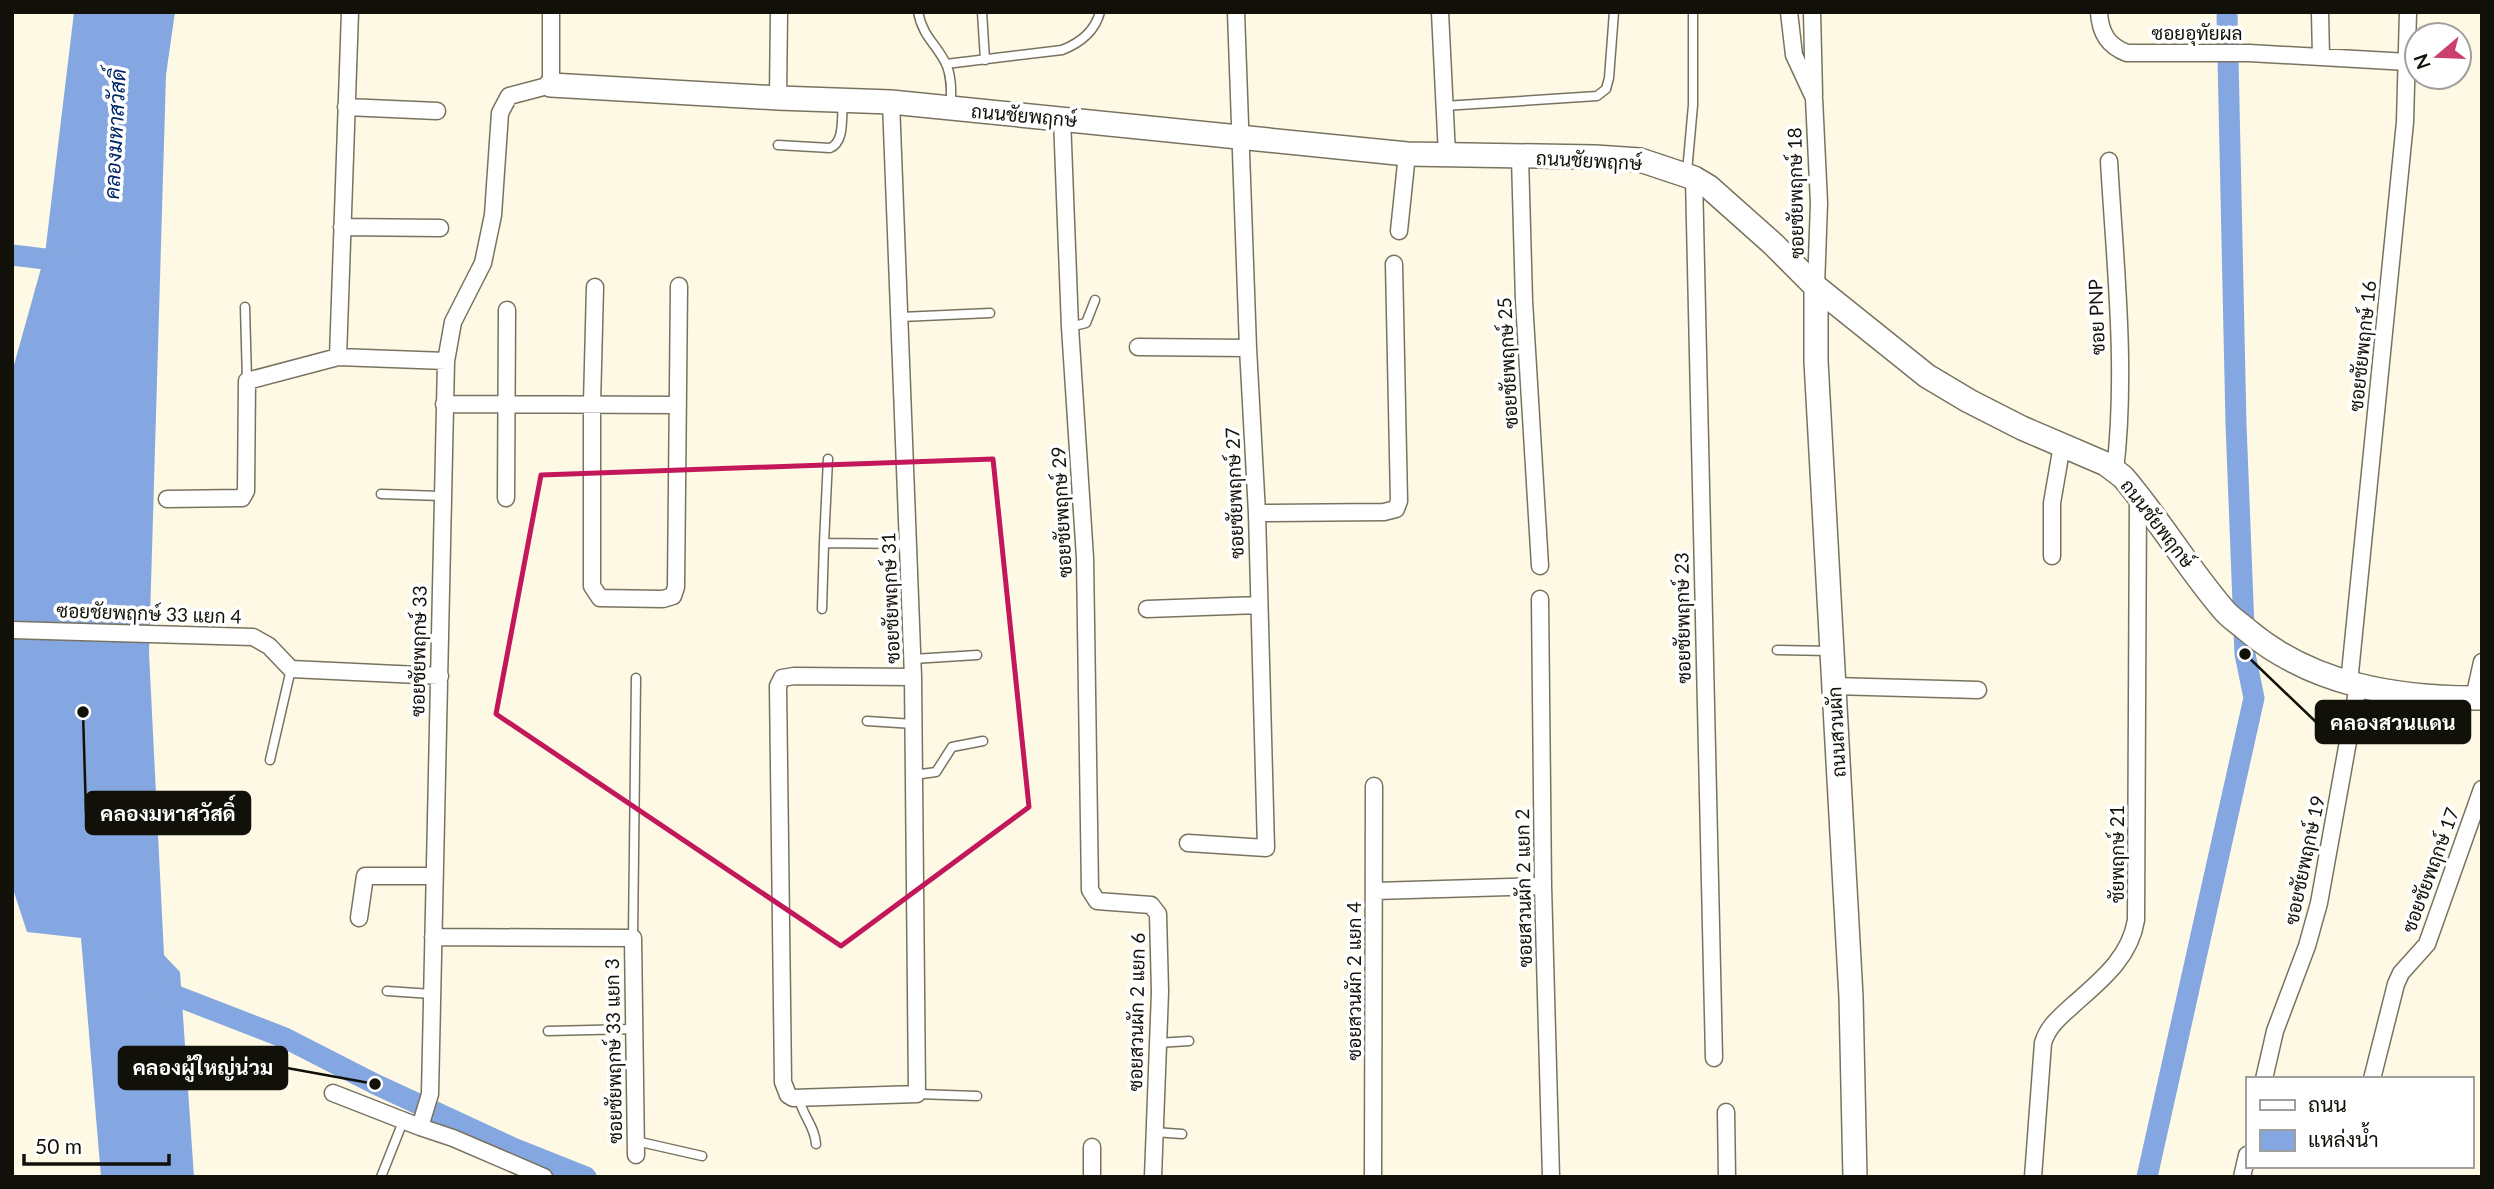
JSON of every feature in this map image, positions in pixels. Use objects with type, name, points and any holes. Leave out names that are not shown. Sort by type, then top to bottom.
[{"type":"street","points":[[338,357],[350,12]]},
{"type":"street","points":[[551,12],[551,85]]},
{"type":"street","points":[[778,98],[779,12]]},
{"type":"street","name":"ซอยชัยพฤกษ์ 27","points":[[1188,843],[1266,848],[1257,513],[1236,12]]},
{"type":"street","points":[[1440,12],[1447,155]]},
{"type":"street","name":"ซอยชัยพฤกษ์ 18","points":[[1789,12],[1794,55],[1814,98]]},
{"type":"street","name":"ซอยชัยพฤกษ์ 18","points":[[1812,12],[1819,203],[1816,287]]},
{"type":"street","name":"ซอยอุทัยผล","points":[[2099,12],[2105,38],[2114,48],[2127,53],[2249,53],[2403,62]]},
{"type":"street","points":[[2320,12],[2321,57]]},
{"type":"street","name":"ถนนชัยพฤกษ์","points":[[551,85],[891,102],[1407,154],[1640,160],[1690,176],[1709,187],[1816,287],[1927,376],[2022,428],[2106,464],[2138,495],[2225,611],[2268,648],[2321,675],[2353,685],[2426,696],[2478,698]]},
{"type":"street","name":"ซอยชัยพฤกษ์ 33","points":[[423,1119],[430,1094],[446,361],[453,322],[483,263],[493,215],[500,113],[509,96],[551,85]]},
{"type":"street","name":"ซอยชัยพฤกษ์ 16","points":[[2353,685],[2407,91]]},
{"type":"street","name":"ซอยชัยพฤกษ์ 31","points":[[891,102],[913,677],[917,1094]]},
{"type":"street","points":[[346,107],[438,111]]},
{"type":"street","name":"ซอยชัยพฤกษ์ 29","points":[[1062,118],[1070,327],[1085,558],[1090,890],[1097,901]]},
{"type":"street","points":[[1399,231],[1407,154]]},
{"type":"street","name":"ซอยชัยพฤกษ์ 25","points":[[1521,157],[1524,301],[1540,566]]},
{"type":"street","name":"ซอย PNP","points":[[2109,161],[2119,340],[2119,435],[2115,471]]},
{"type":"street","name":"ซอยชัยพฤกษ์ 23","points":[[1690,176],[1714,1058]]},
{"type":"street","points":[[342,227],[440,229]]},
{"type":"street","points":[[1257,513],[1384,512],[1396,509],[1399,501],[1394,264]]},
{"type":"street","points":[[595,287],[592,586],[600,598],[663,599],[673,596],[676,587],[679,286]]},
{"type":"street","name":"ถนนสวนผัก","points":[[1816,287],[1816,361],[1851,997],[1855,1177]]},
{"type":"street","points":[[506,310],[506,498]]},
{"type":"street","points":[[1138,347],[1248,348]]},
{"type":"street","points":[[167,499],[242,498],[246,491],[247,381],[338,357],[446,361]]},
{"type":"street","points":[[444,404],[678,405]]},
{"type":"street","points":[[2052,556],[2052,503],[2062,445]]},
{"type":"street","name":"ชัยพฤกษ์ 21","points":[[2033,1177],[2046,1033],[2108,974],[2131,943],[2134,932],[2138,495]]},
{"type":"street","name":"ซอยสวนผัก 2 แยก 2","points":[[1540,599],[1543,886],[1551,1177]]},
{"type":"street","points":[[1147,609],[1259,605]]},
{"type":"street","name":"ซอยชัยพฤกษ์ 33 แยก 4","points":[[12,630],[253,637],[269,646],[291,669]]},
{"type":"street","points":[[2478,698],[2482,663]]},
{"type":"street","points":[[291,669],[440,676]]},
{"type":"street","points":[[913,677],[794,676],[782,678],[778,686],[783,1082],[788,1095],[799,1099],[917,1094]]},
{"type":"street","name":"ซอยชัยพฤกษ์ 19","points":[[2264,1077],[2274,1031],[2319,903],[2353,685]]},
{"type":"street","points":[[1833,686],[1978,690]]},
{"type":"street","name":"ซอยสวนผัก 2 แยก 4","points":[[1373,1177],[1374,786]]},
{"type":"street","name":"ซอยชัยพฤกษ์ 17","points":[[2373,1077],[2396,984],[2401,973],[2427,944],[2482,789]]},
{"type":"street","points":[[359,918],[365,876],[434,876]]},
{"type":"street","points":[[1375,891],[1543,886]]},
{"type":"street","name":"ซอยสวนผัก 2 แยก 6","points":[[1097,901],[1151,905],[1156,909],[1160,992],[1153,1177]]},
{"type":"street","name":"ซอยชัยพฤกษ์ 33 แยก 3","points":[[433,937],[633,938],[636,1148]]},
{"type":"street","points":[[334,1093],[404,1119],[423,1119],[540,1176]]},
{"type":"street","points":[[1726,1112],[1727,1177]]},
{"type":"street","points":[[1092,1147],[1092,1177]]},
{"type":"street","points":[[2242,1177],[2246,1159]]},
{"type":"lane","points":[[918,12],[926,36],[946,64],[950,80],[951,108]]},
{"type":"lane","points":[[982,12],[985,60]]},
{"type":"lane","points":[[946,64],[1062,50],[1074,46],[1094,28],[1100,12]]},
{"type":"lane","points":[[1444,106],[1597,96],[1606,89],[1609,78],[1614,12]]},
{"type":"lane","points":[[1690,176],[1693,12]]},
{"type":"lane","points":[[778,145],[830,148],[836,145],[839,140],[843,101]]},
{"type":"lane","points":[[1070,327],[1086,323],[1095,300]]},
{"type":"lane","points":[[245,307],[247,381]]},
{"type":"lane","points":[[901,317],[990,313]]},
{"type":"lane","points":[[822,609],[828,459]]},
{"type":"lane","points":[[380,494],[441,496]]},
{"type":"lane","points":[[824,543],[909,544]]},
{"type":"lane","points":[[1777,650],[1832,651]]},
{"type":"lane","points":[[912,659],[976,655]]},
{"type":"lane","points":[[270,760],[291,669]]},
{"type":"lane","points":[[633,938],[636,678]]},
{"type":"lane","points":[[867,720],[914,724]]},
{"type":"lane","points":[[914,775],[936,772],[948,751],[957,744],[983,741]]},
{"type":"lane","points":[[387,991],[432,994]]},
{"type":"lane","points":[[548,1031],[634,1029]]},
{"type":"lane","points":[[1158,1043],[1189,1041]]},
{"type":"lane","points":[[917,1094],[977,1096]]},
{"type":"lane","points":[[799,1099],[805,1118],[815,1132],[816,1144]]},
{"type":"lane","points":[[381,1177],[404,1119]]},
{"type":"lane","points":[[1154,1132],[1182,1134]]},
{"type":"lane","points":[[636,1148],[702,1156]]},
{"type":"highlighted area","points":[[993,459],[1029,807],[841,946],[496,714],[541,475]]},
{"type":"water","points":[[74,12],[175,12],[166,75],[149,653],[164,955],[180,972],[194,1177],[101,1177],[81,938],[27,932],[12,886],[12,372],[45,254]]},
{"type":"waterway","points":[[2147,1177],[2254,698],[2245,654],[2236,424],[2227,12]]},
{"type":"waterway","points":[[12,255],[70,262]]},
{"type":"waterway","points":[[156,988],[285,1038],[375,1084],[513,1148],[586,1177]]},
{"type":"place","name":"คลองสวนแดน","points":[[2245,654]]},
{"type":"place","name":"คลองมหาสวัสดิ์","points":[[83,712]]},
{"type":"place","name":"คลองผู้ใหญ่น่วม","points":[[375,1084]]}]
